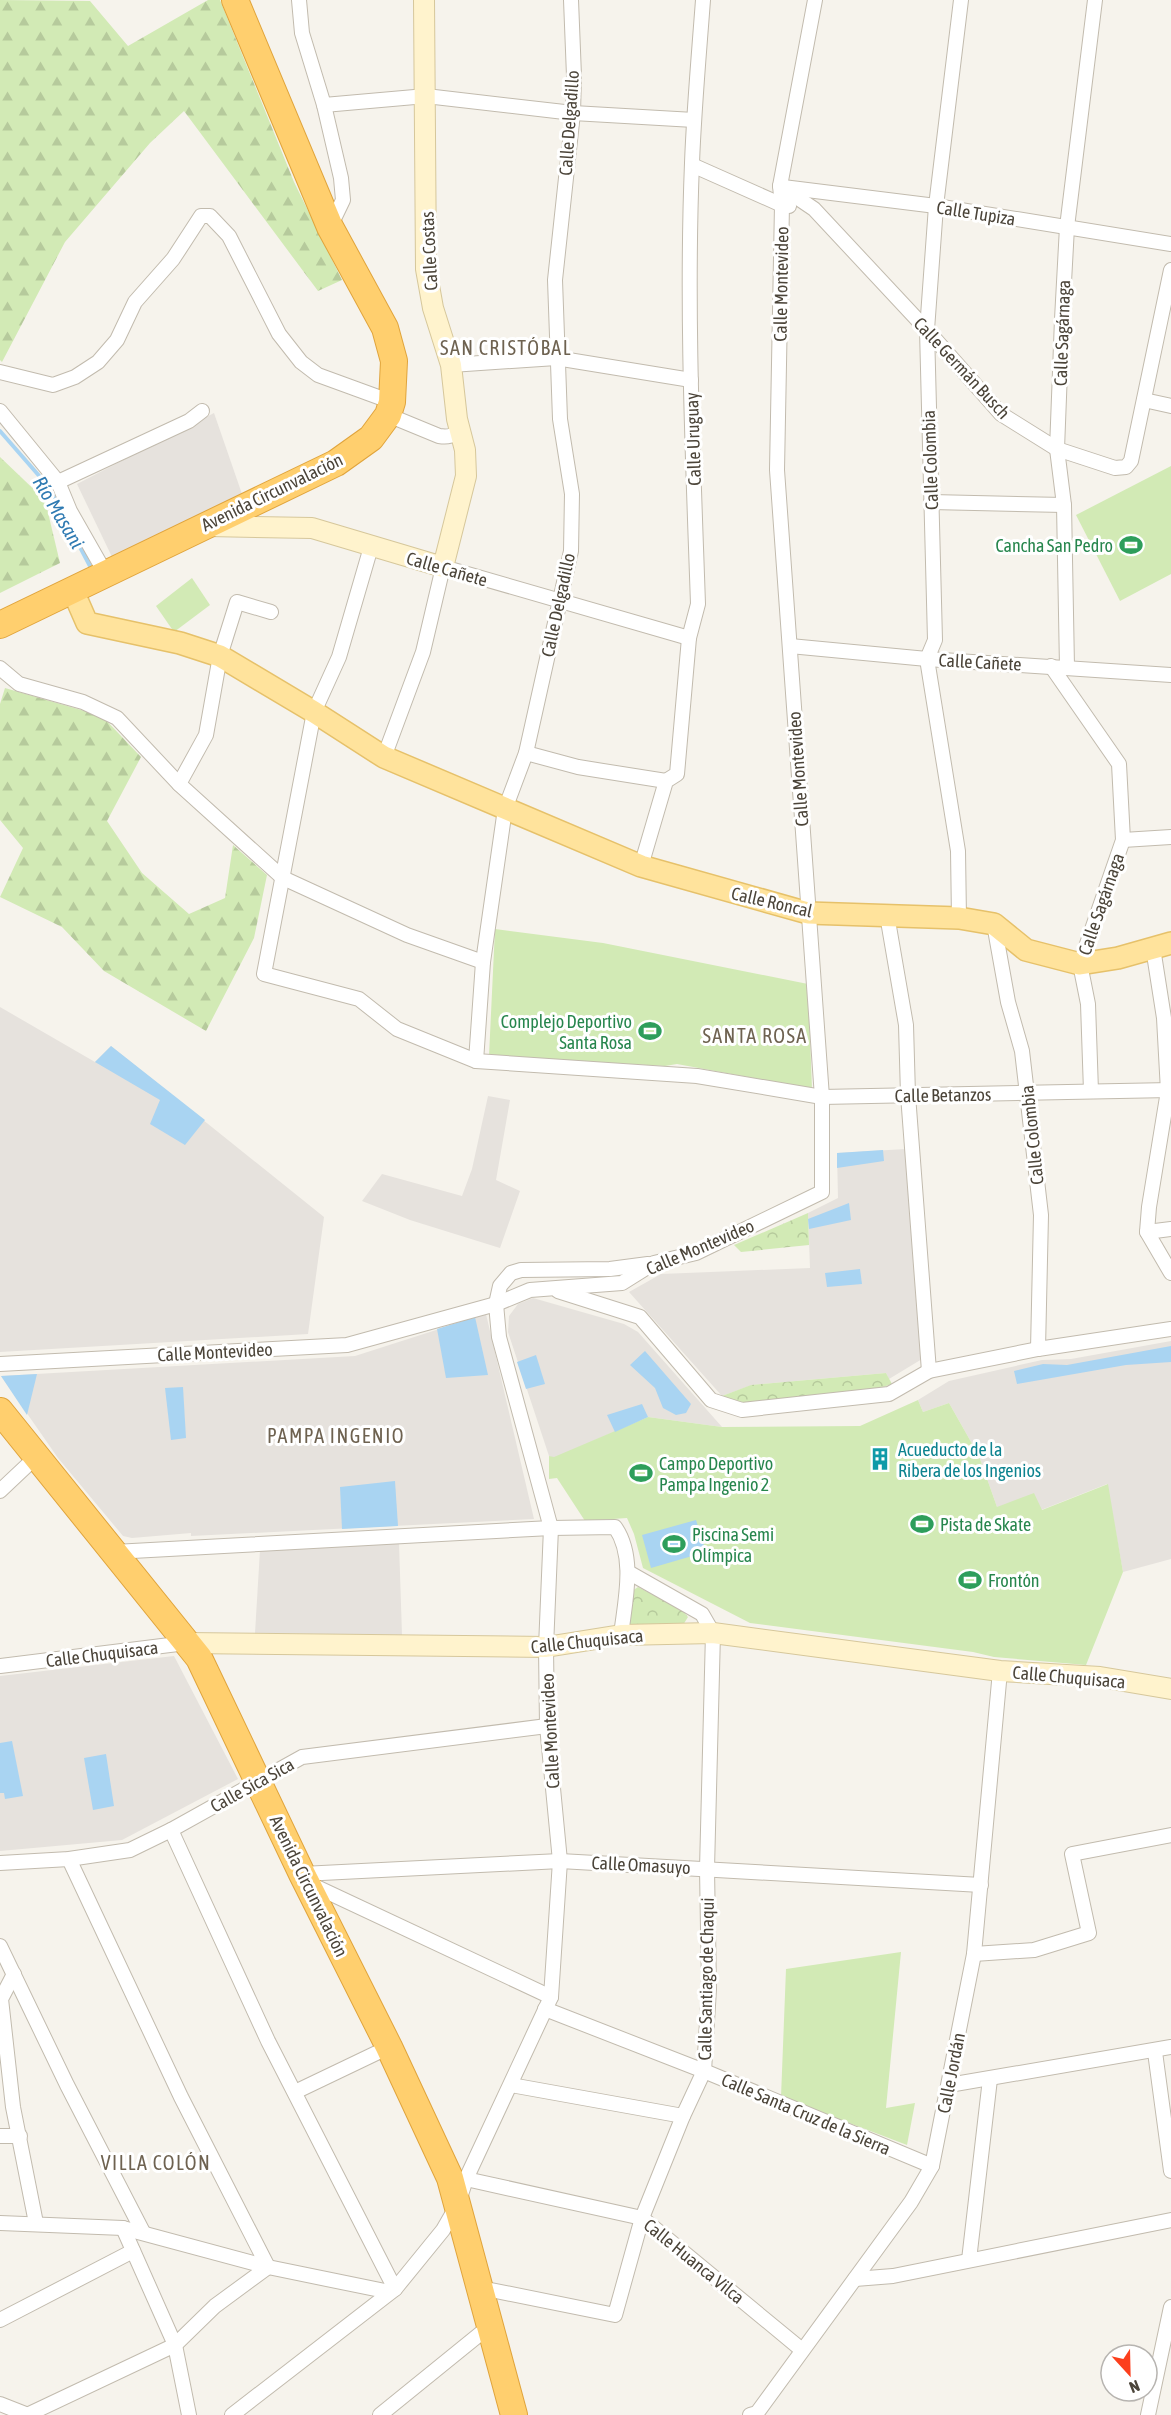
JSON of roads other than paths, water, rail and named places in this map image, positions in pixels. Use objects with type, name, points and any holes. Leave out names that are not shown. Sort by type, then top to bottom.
[{"type":"highway","points":[[235,0],[330,227],[385,328],[394,361],[390,408]]},
{"type":"highway","name":"Avenida Circunvalación","points":[[0,626],[107,576],[202,526],[336,463],[371,438],[390,408]]},
{"type":"highway","name":"Avenida Circunvalación","points":[[0,1411],[199,1658],[304,1878],[389,2047],[450,2178],[514,2415]]},
{"type":"main road","name":"Calle Costas","points":[[424,0],[426,269],[433,308],[451,365],[457,419],[465,450],[466,476],[443,567]]},
{"type":"main road","name":"Calle Cañete","points":[[202,526],[312,528],[443,567]]},
{"type":"main road","name":"Calle Roncal","points":[[73,591],[87,623],[180,643],[220,656],[315,712],[384,757],[641,866],[808,913],[959,918],[994,924],[1026,950],[1080,964],[1118,958],[1162,946]]},
{"type":"main road","name":"Calle Chuquisaca","points":[[186,1643],[546,1647],[621,1635],[713,1632],[1000,1671],[1100,1677],[1171,1689]]},
{"type":"street","points":[[299,0],[302,33],[324,105],[341,178],[343,200],[330,227]]},
{"type":"street","name":"Calle Delgadillo","points":[[476,1061],[483,962],[505,809],[526,753],[571,551],[572,494],[560,419],[556,358],[555,280],[573,113],[571,0]]},
{"type":"street","name":"Calle Uruguay","points":[[641,866],[666,781],[677,774],[689,638],[698,604],[691,380],[692,165],[702,0]]},
{"type":"street","name":"Calle Montevideo","points":[[0,1364],[347,1345],[496,1304],[530,1290],[622,1283],[654,1263],[696,1253],[822,1192],[822,1096],[777,470],[782,205],[780,186],[815,0]]},
{"type":"street","name":"Calle Colombia","points":[[959,918],[958,851],[927,659],[935,640],[927,330],[936,206],[961,0]]},
{"type":"street","name":"Calle Sagárnaga","points":[[1067,667],[1064,505],[1057,449],[1067,227],[1095,0]]},
{"type":"street","points":[[324,105],[426,96],[573,113],[694,120]]},
{"type":"street","points":[[692,165],[782,205],[814,209]]},
{"type":"street","name":"Calle Tupiza","points":[[780,186],[936,206],[1171,244]]},
{"type":"street","name":"Calle Germán Busch","points":[[780,186],[814,209],[927,330],[1001,414],[1057,449],[1115,468],[1126,467],[1131,461],[1171,270]]},
{"type":"street","points":[[0,372],[52,385],[75,377],[98,362],[117,340],[135,302],[173,260],[201,216],[210,216],[229,236],[279,334],[301,362],[318,375],[390,408],[439,436],[448,438],[455,434],[458,429],[457,419]]},
{"type":"street","points":[[451,365],[556,358],[691,380]]},
{"type":"street","points":[[1144,400],[1171,406]]},
{"type":"street","points":[[0,411],[58,482],[70,512],[107,576]]},
{"type":"street","points":[[58,482],[189,421],[202,411]]},
{"type":"street","points":[[931,502],[1064,505]]},
{"type":"street","points":[[283,878],[315,712],[339,657],[371,547]]},
{"type":"street","points":[[384,757],[423,652],[443,567]]},
{"type":"street","name":"Calle Cañete","points":[[443,567],[689,638]]},
{"type":"street","points":[[179,784],[206,735],[220,656],[237,602],[271,612]]},
{"type":"street","name":"Calle Cañete","points":[[790,646],[927,659],[1171,675]]},
{"type":"street","name":"Calle Sagárnaga","points":[[1051,666],[1119,764],[1124,840],[1080,964],[1088,1004],[1091,1091]]},
{"type":"street","points":[[0,669],[19,684],[83,702],[117,718],[179,784],[283,878],[407,935],[483,962]]},
{"type":"street","points":[[526,753],[578,767],[666,781]]},
{"type":"street","points":[[1124,840],[1171,837]]},
{"type":"street","name":"Calle Betanzos","points":[[283,878],[264,974],[359,999],[397,1029],[476,1061],[697,1076],[822,1096],[1169,1091]]},
{"type":"street","points":[[887,915],[906,1024],[908,1095],[929,1371]]},
{"type":"street","name":"Calle Colombia","points":[[994,924],[1008,1002],[1022,1051],[1041,1215],[1038,1349]]},
{"type":"street","points":[[1162,946],[1169,1091],[1149,1207],[1147,1232],[1171,1274]]},
{"type":"street","points":[[1147,1232],[1171,1228]]},
{"type":"street","points":[[496,1304],[500,1286],[511,1273],[521,1270],[610,1269],[654,1263]]},
{"type":"street","points":[[550,1289],[640,1317],[711,1400],[742,1410],[888,1394],[929,1371],[1038,1349],[1171,1329]]},
{"type":"street","name":"Calle Montevideo","points":[[232,2415],[392,2291],[443,2230],[458,2204],[466,2179],[548,2003],[560,1861],[547,1726],[546,1647],[551,1528],[499,1337],[496,1304]]},
{"type":"street","points":[[0,1491],[36,1456]]},
{"type":"street","points":[[114,1552],[551,1528],[615,1527],[621,1536],[628,1572],[621,1635]]},
{"type":"street","points":[[628,1572],[702,1614],[713,1632]]},
{"type":"street","name":"Calle Santiago de Chaqui","points":[[481,2288],[615,2315],[642,2218],[683,2116],[704,2071],[709,1989],[707,1869],[713,1632]]},
{"type":"street","name":"Calle Chuquisaca","points":[[0,1666],[186,1643]]},
{"type":"street","name":"Calle Jordán","points":[[750,2415],[757,2413],[855,2279],[911,2202],[932,2166],[974,1954],[1000,1671]]},
{"type":"street","name":"Calle Sica Sica","points":[[0,1863],[69,1859],[130,1850],[171,1830],[302,1757],[547,1726]]},
{"type":"street","points":[[171,1830],[268,2041],[392,2291]]},
{"type":"street","points":[[974,1954],[1034,1950],[1089,1933],[1072,1854],[1171,1835]]},
{"type":"street","points":[[69,1859],[181,2097],[267,2267]]},
{"type":"street","name":"Calle Omasuyo","points":[[304,1878],[560,1861],[981,1885]]},
{"type":"street","name":"Calle Santa Cruz de la Sierra","points":[[304,1878],[548,2003],[932,2166]]},
{"type":"street","points":[[0,1946],[67,2085],[143,2232]]},
{"type":"street","points":[[14,1974],[1,1999],[7,2107],[20,2136],[36,2223]]},
{"type":"street","points":[[295,2092],[389,2047]]},
{"type":"street","points":[[949,2085],[1171,2048]]},
{"type":"street","points":[[1155,2052],[1171,2171]]},
{"type":"street","points":[[969,2260],[990,2079]]},
{"type":"street","points":[[511,2085],[683,2116]]},
{"type":"street","points":[[0,2136],[20,2136]]},
{"type":"street","name":"Calle Huanca Vilca","points":[[466,2179],[642,2218],[802,2350]]},
{"type":"street","points":[[855,2279],[893,2276],[1171,2220]]},
{"type":"street","points":[[0,2223],[123,2228],[267,2267],[392,2291]]},
{"type":"street","points":[[123,2228],[175,2345],[189,2415]]},
{"type":"street","points":[[0,2320],[133,2251]]},
{"type":"street","points":[[0,2404],[27,2415],[175,2345],[215,2306],[267,2267]]},
{"type":"street","points":[[1148,2415],[1171,2307]]},
{"type":"street","points":[[380,2415],[491,2325]]},
{"type":"water","points":[[111,1046],[205,1120],[185,1145],[150,1124],[160,1100],[95,1062]]},
{"type":"water","points":[[883,1150],[884,1161],[837,1168],[837,1153]]},
{"type":"water","points":[[849,1203],[851,1220],[809,1229],[808,1219]]},
{"type":"water","points":[[860,1269],[862,1284],[827,1287],[825,1273]]},
{"type":"water","points":[[475,1317],[488,1375],[446,1378],[437,1329]]},
{"type":"water","points":[[1171,1346],[1171,1362],[1126,1365],[1017,1384],[1014,1371],[1043,1364],[1067,1365]]},
{"type":"water","points":[[645,1351],[691,1404],[686,1413],[676,1415],[663,1408],[655,1388],[630,1365]]},
{"type":"water","points":[[536,1355],[545,1384],[526,1389],[517,1362]]},
{"type":"water","points":[[37,1374],[27,1415],[1,1376]]},
{"type":"water","points":[[183,1387],[186,1438],[171,1440],[165,1388]]},
{"type":"water","points":[[642,1404],[648,1417],[615,1432],[607,1415]]},
{"type":"water","points":[[395,1481],[398,1526],[342,1529],[340,1487]]},
{"type":"water","name":"Piscina Semi Olímpica","points":[[696,1520],[706,1552],[651,1568],[642,1535]]},
{"type":"water","points":[[12,1741],[23,1796],[5,1799],[4,1793],[0,1793],[0,1743]]},
{"type":"water","points":[[106,1754],[114,1806],[93,1810],[84,1758]]},
{"type":"waterway","name":"Río Masani","points":[[0,431],[48,486],[91,568]]},
{"type":"place","name":"Cancha San Pedro","points":[[1131,545]]},
{"type":"place","name":"Complejo Deportivo Santa Rosa","points":[[650,1031]]},
{"type":"place","name":"Acueducto de la Ribera de los Ingenios","points":[[880,1459]]},
{"type":"place","name":"Campo Deportivo Pampa Ingenio 2","points":[[641,1473]]},
{"type":"place","name":"Pista de Skate","points":[[922,1524]]},
{"type":"place","name":"Piscina Semi Olímpica","points":[[674,1544]]},
{"type":"place","name":"Frontón","points":[[970,1580]]},
{"type":"district","name":"SAN CRISTÓBAL","points":[[506,347]]},
{"type":"district","name":"SANTA ROSA","points":[[755,1035]]},
{"type":"district","name":"PAMPA INGENIO","points":[[336,1435]]},
{"type":"district","name":"VILLA COLÓN","points":[[156,2162]]}]
